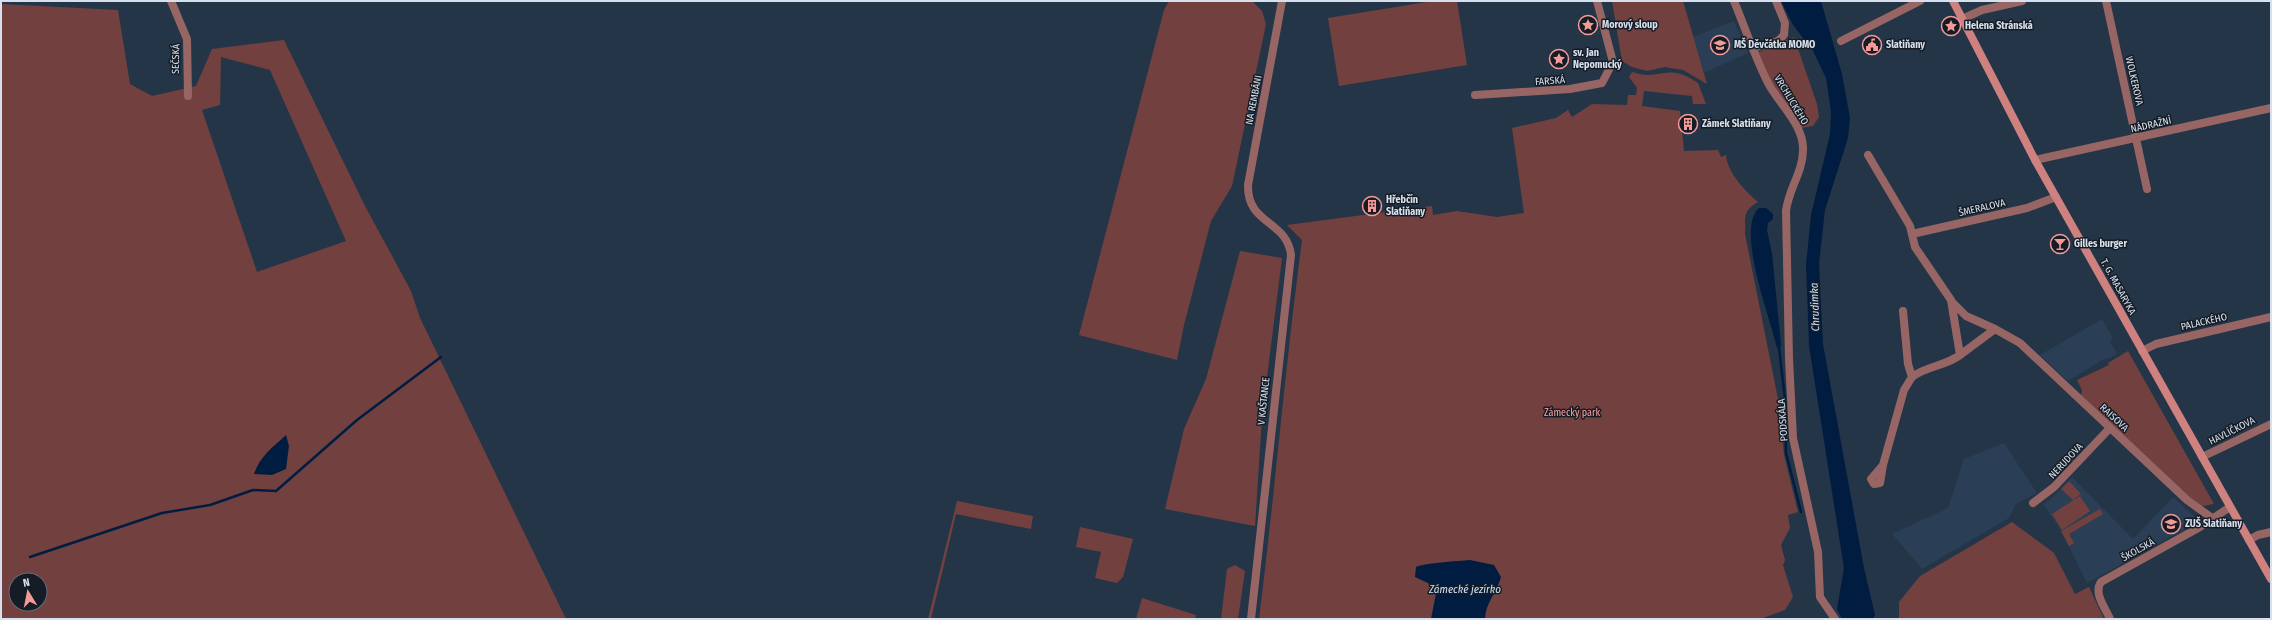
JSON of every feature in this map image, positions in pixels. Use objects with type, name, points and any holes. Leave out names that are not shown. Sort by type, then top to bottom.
[{"type":"main road","name":"T. G. MASARYKA","points":[[1953,1],[2056,197],[2271,580]]},
{"type":"street","name":"SEČSKÁ","points":[[171,1],[187,39],[188,96]]},
{"type":"street","name":"NA REMBÁNI","points":[[1250,202],[1249,179],[1282,1]]},
{"type":"street","name":"FARSKÁ","points":[[1475,95],[1559,90],[1596,86],[1604,80],[1613,62],[1597,1]]},
{"type":"street","name":"VRCHLICKÉHO","points":[[1734,1],[1768,83],[1793,120],[1803,145],[1800,168],[1787,203],[1786,212]]},
{"type":"street","points":[[1753,48],[1778,40],[1784,35],[1784,23],[1776,1]]},
{"type":"street","points":[[1841,41],[1920,1]]},
{"type":"street","points":[[1962,19],[1982,10],[2022,1]]},
{"type":"street","name":"WOLKEROVA","points":[[2106,1],[2147,189]]},
{"type":"street","name":"NÁDRAŽNÍ","points":[[2036,160],[2271,108]]},
{"type":"street","name":"RAISOVA","points":[[1868,155],[1895,201],[1912,234],[1915,247],[1951,300],[1966,316],[2004,332],[2020,343],[2187,500],[2212,518]]},
{"type":"street","name":"ŠMERALOVA","points":[[1912,234],[2027,208],[2056,197]]},
{"type":"street","name":"V KAŠTANCE","points":[[1250,202],[1257,213],[1283,235],[1289,246],[1291,255],[1250,619]]},
{"type":"street","name":"PODSKÁLA","points":[[1786,212],[1788,351],[1794,443],[1818,552],[1820,596],[1835,619]]},
{"type":"street","points":[[1951,300],[1960,355]]},
{"type":"street","points":[[1903,311],[1908,364],[1912,376]]},
{"type":"street","name":"PALACKÉHO","points":[[2142,351],[2156,344],[2271,317]]},
{"type":"street","points":[[1883,465],[1904,390],[1912,376],[1947,362],[1960,355],[1995,328]]},
{"type":"street","name":"HAVLÍČKOVA","points":[[2202,457],[2271,424]]},
{"type":"street","name":"NERUDOVA","points":[[2033,503],[2054,487],[2110,428]]},
{"type":"street","name":"ŠKOLSKÁ","points":[[2110,619],[2099,595],[2098,587],[2104,580],[2200,527],[2230,506]]},
{"type":"street","points":[[2249,540],[2258,535],[2271,532]]},
{"type":"shaded area","name":"MŠ Děvčátka MOMO","points":[[1734,21],[1748,53],[1704,73],[1693,37]]},
{"type":"shaded area","points":[[2102,319],[2113,338],[2110,341],[2117,354],[2108,359],[2106,358],[2068,381],[2040,355]]},
{"type":"shaded area","points":[[2004,443],[2037,493],[2016,504],[2009,518],[1922,569],[1892,534],[1948,508],[1964,459]]},
{"type":"shaded area","points":[[2072,477],[2133,539],[2173,497],[2198,520],[2198,522],[2087,583],[2060,529],[2043,504],[2052,498]]},
{"type":"green space","points":[[1169,1],[1253,2],[1262,11],[1266,24],[1232,186],[1211,221],[1184,325],[1177,360],[1079,335],[1164,10]]},
{"type":"green space","points":[[1433,1],[1457,1],[1467,65],[1339,86],[1328,18]]},
{"type":"green space","points":[[1612,1],[1683,1],[1707,84],[1683,70],[1665,67],[1647,71],[1632,67],[1622,61]]},
{"type":"green space","points":[[1,4],[118,10],[130,84],[152,96],[196,86],[212,49],[284,40],[365,206],[411,291],[420,318],[566,619],[1,619]],"holes":[[[221,57],[270,70],[346,241],[257,272],[202,110],[220,105]]]},
{"type":"green space","points":[[1794,37],[1817,104],[1819,117],[1813,126],[1800,128],[1766,73],[1758,52]]},
{"type":"green space","name":"Zámecký park","points":[[1632,72],[1650,75],[1670,72],[1678,73],[1698,83],[1706,104],[1693,104],[1692,96],[1644,91],[1642,106],[1680,111],[1684,151],[1718,150],[1721,157],[1726,155],[1733,174],[1742,187],[1758,202],[1749,208],[1747,212],[1745,219],[1745,234],[1780,409],[1784,455],[1798,512],[1788,515],[1790,528],[1781,545],[1785,560],[1783,565],[1793,597],[1785,610],[1760,619],[1259,619],[1290,335],[1302,240],[1287,225],[1432,206],[1433,215],[1457,211],[1497,217],[1524,213],[1512,128],[1556,118],[1568,110],[1572,117],[1592,104],[1627,105],[1628,95],[1636,95],[1637,88],[1629,77]]},
{"type":"green space","points":[[1240,251],[1282,258],[1262,417],[1255,526],[1165,509],[1184,429],[1206,379]]},
{"type":"green space","points":[[2128,351],[2214,504],[2203,506],[2195,503],[2081,396],[2082,390],[2077,380],[2109,365],[2108,363]]},
{"type":"green space","points":[[2069,481],[2081,494],[2073,500],[2061,489]]},
{"type":"green space","points":[[2080,496],[2090,511],[2062,530],[2052,514]]},
{"type":"green space","points":[[957,501],[1033,516],[1031,529],[956,514],[931,619],[928,619]]},
{"type":"green space","points":[[2100,509],[2103,514],[2069,534],[2074,543],[2069,546],[2061,531]]},
{"type":"green space","points":[[2012,522],[2054,553],[2075,594],[2089,587],[2104,619],[1899,619],[1899,602],[1920,576]]},
{"type":"green space","points":[[1080,527],[1133,539],[1123,577],[1117,583],[1095,578],[1101,552],[1076,547]]},
{"type":"green space","points":[[1235,565],[1245,571],[1238,619],[1221,619],[1227,569]]},
{"type":"green space","points":[[1142,598],[1196,615],[1195,619],[1136,619]]},
{"type":"water","name":"Chrudimka","points":[[1781,1],[1821,1],[1842,74],[1850,118],[1848,138],[1825,210],[1819,264],[1823,344],[1864,568],[1875,615],[1873,619],[1842,619],[1837,609],[1844,568],[1809,346],[1806,265],[1811,215],[1830,134],[1831,111],[1826,78],[1813,51],[1793,25]]},
{"type":"water","points":[[1759,208],[1766,208],[1773,214],[1773,219],[1768,223],[1767,230],[1772,253],[1781,345],[1780,348],[1777,348],[1762,297],[1753,254],[1751,235],[1753,219]]},
{"type":"water","points":[[286,435],[289,446],[286,469],[272,475],[254,474],[263,457]]},
{"type":"water","name":"Zámecké jezírko","points":[[1470,560],[1494,565],[1501,577],[1487,608],[1485,619],[1431,619],[1436,593],[1428,583],[1415,577],[1416,567],[1434,563]]},
{"type":"waterway","points":[[1779,348],[1785,399],[1786,453],[1801,512]]},
{"type":"waterway","points":[[30,557],[162,513],[210,505],[253,490],[276,491],[357,420],[441,357]]},
{"type":"place","name":"Morový sloup","points":[[1588,25]]},
{"type":"place","name":"Helena Stránská","points":[[1951,26]]},
{"type":"place","name":"MŠ Děvčátka MOMO","points":[[1720,45]]},
{"type":"place","name":"Slatiňany","points":[[1872,45]]},
{"type":"place","name":"sv. Jan Nepomucký","points":[[1559,59]]},
{"type":"place","name":"Zámek Slatiňany","points":[[1688,124]]},
{"type":"place","name":"Hřebčín Slatiňany","points":[[1372,206]]},
{"type":"place","name":"Gilles burger","points":[[2060,244]]},
{"type":"place","name":"ZUŠ Slatiňany","points":[[2171,524]]}]
